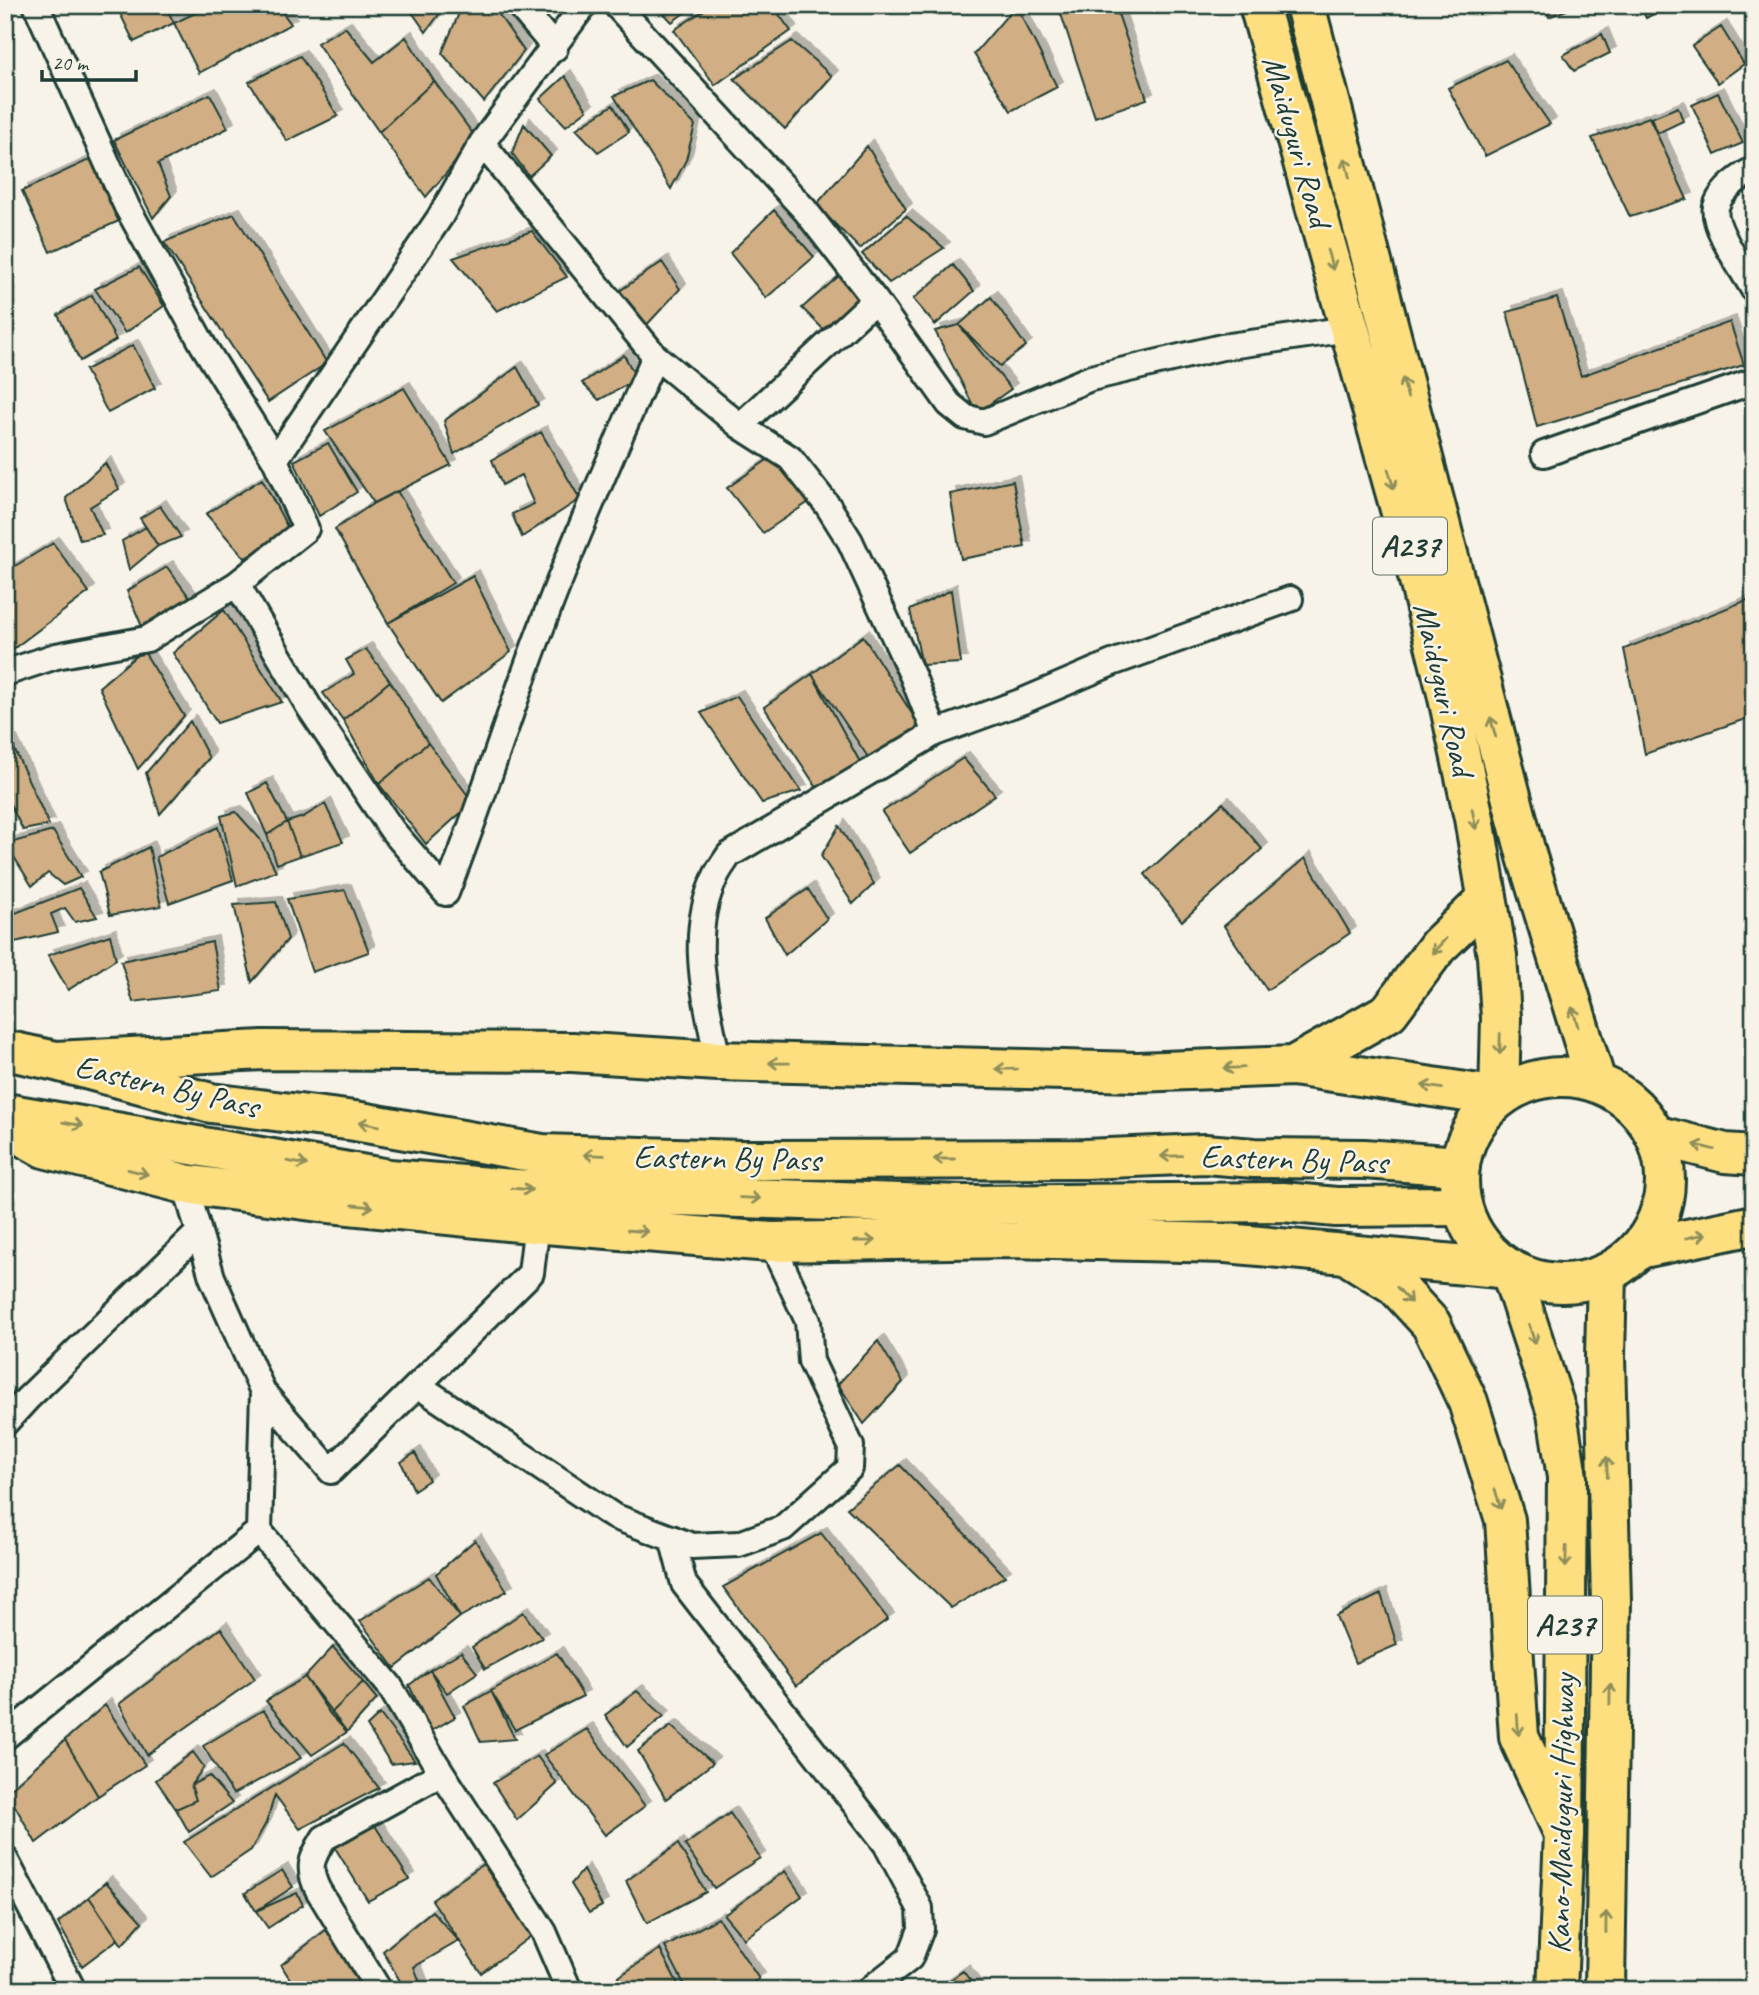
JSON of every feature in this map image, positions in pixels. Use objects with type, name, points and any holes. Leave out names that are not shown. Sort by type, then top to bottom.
[{"type":"main road","name":"Maiduguri Road","points":[[1259,5],[1412,552],[1447,693],[1474,818],[1497,956],[1501,1018],[1500,1097]]},
{"type":"main road","name":"Maiduguri Road","points":[[1305,5],[1527,857],[1596,1082]]},
{"type":"main road","points":[[1293,1066],[1388,1012],[1438,946],[1488,899]]},
{"type":"main road","points":[[56,1061],[263,1049],[572,1052],[718,1061],[1137,1072],[1293,1066],[1500,1097]]},
{"type":"main road","name":"Eastern By Pass","points":[[5,1050],[211,1103],[355,1121],[541,1154],[741,1160],[1085,1159],[1205,1154],[1460,1166]]},
{"type":"main road","points":[[1566,1077],[1596,1082],[1614,1090],[1630,1102],[1655,1135],[1665,1174],[1660,1214],[1639,1249],[1624,1263],[1607,1273],[1568,1283],[1528,1278],[1494,1257],[1469,1225],[1459,1186],[1464,1146],[1485,1111],[1500,1097],[1517,1087],[1535,1079],[1566,1077]]},
{"type":"main road","name":"Eastern By Pass","points":[[5,1113],[389,1179],[553,1192],[963,1205],[1283,1202],[1336,1207],[1462,1206]]},
{"type":"main road","points":[[5,1126],[44,1148],[185,1184],[320,1202],[537,1223],[771,1242],[1009,1238],[1226,1243],[1510,1269]]},
{"type":"main road","points":[[1655,1135],[1725,1153],[1754,1155]]},
{"type":"main road","points":[[1639,1249],[1754,1225]]},
{"type":"main road","points":[[1349,1256],[1395,1285],[1430,1324],[1468,1402],[1505,1520],[1519,1737],[1564,1834]]},
{"type":"main road","name":"Kano-Maiduguri Highway","points":[[1510,1269],[1557,1413],[1567,1477],[1564,1834],[1557,1990]]},
{"type":"main road","name":"Kano-Maiduguri Highway","points":[[1605,1990],[1611,1601],[1606,1429],[1607,1273]]},
{"type":"street","points":[[5,673],[56,656],[147,639],[237,583],[306,529],[275,460],[203,345],[127,207],[36,5]]},
{"type":"street","points":[[519,5],[555,48]]},
{"type":"street","points":[[275,460],[440,217],[482,143],[555,48],[584,5]]},
{"type":"street","points":[[616,5],[805,210],[875,300],[949,404],[965,417],[984,422],[1091,378],[1222,347],[1349,329]]},
{"type":"street","points":[[482,143],[655,356],[740,426],[790,458],[828,506],[850,541],[913,677],[935,733]]},
{"type":"street","points":[[1754,169],[1721,194],[1715,209],[1719,229],[1754,290]]},
{"type":"street","points":[[740,426],[875,300]]},
{"type":"street","points":[[237,583],[309,707],[392,830],[446,893],[580,529],[655,356]]},
{"type":"street","points":[[1545,454],[1754,381]]},
{"type":"street","points":[[718,1061],[705,994],[700,948],[705,909],[714,879],[729,855],[935,733],[1023,701],[1112,663],[1290,599]]},
{"type":"street","points":[[185,1184],[212,1278],[263,1392],[331,1471],[531,1273],[537,1223]]},
{"type":"street","points":[[5,1423],[198,1233]]},
{"type":"street","points":[[419,1385],[613,1516],[692,1546],[739,1544],[783,1528],[850,1468],[851,1446],[811,1361],[808,1321],[771,1242]]},
{"type":"street","points":[[263,1392],[259,1531],[389,1685],[544,1932],[569,1990]]},
{"type":"street","points":[[5,1737],[259,1531]]},
{"type":"street","points":[[672,1538],[684,1584],[886,1844],[920,1908],[921,1929],[910,1958],[869,1990]]},
{"type":"street","points":[[379,1990],[310,1874],[313,1855],[324,1838],[442,1773]]},
{"type":"street","points":[[5,1859],[73,1990]]},
{"type":"building","points":[[116,5],[165,5],[174,23],[134,42]]},
{"type":"building","points":[[212,5],[277,5],[291,24],[199,73],[174,23]]},
{"type":"building","points":[[407,5],[446,5],[426,32]]},
{"type":"building","points":[[469,5],[492,5],[524,51],[484,102],[442,53],[459,13]]},
{"type":"building","points":[[536,5],[561,5],[547,16]]},
{"type":"building","points":[[656,5],[695,5],[672,22]]},
{"type":"building","points":[[712,5],[772,5],[791,31],[715,85],[674,30]]},
{"type":"building","points":[[1016,5],[1057,87],[1011,111],[974,54]]},
{"type":"building","points":[[1058,5],[1115,5],[1147,99],[1095,117]]},
{"type":"building","points":[[1544,5],[1579,5],[1549,17]]},
{"type":"building","points":[[1640,5],[1670,5],[1646,18]]},
{"type":"building","points":[[345,27],[374,62],[406,37],[434,81],[379,132],[317,43]]},
{"type":"building","points":[[1721,27],[1744,64],[1718,83],[1692,46]]},
{"type":"building","points":[[1602,34],[1610,53],[1574,71],[1563,55]]},
{"type":"building","points":[[792,41],[832,76],[785,129],[734,79]]},
{"type":"building","points":[[300,56],[338,116],[287,141],[249,82]]},
{"type":"building","points":[[1506,60],[1550,124],[1485,156],[1448,88]]},
{"type":"building","points":[[565,76],[587,110],[566,126],[540,99]]},
{"type":"building","points":[[650,80],[695,125],[686,160],[671,189],[614,96]]},
{"type":"building","points":[[434,81],[476,138],[426,197],[379,132]]},
{"type":"building","points":[[1718,93],[1743,143],[1715,155],[1692,105]]},
{"type":"building","points":[[210,94],[228,128],[158,164],[171,196],[153,218],[114,140]]},
{"type":"building","points":[[613,105],[629,132],[598,152],[576,129]]},
{"type":"building","points":[[1678,107],[1683,121],[1658,133],[1651,118]]},
{"type":"building","points":[[1649,117],[1687,199],[1630,217],[1592,138]]},
{"type":"building","points":[[524,124],[551,156],[529,176],[512,153]]},
{"type":"building","points":[[867,146],[906,209],[860,249],[816,205]]},
{"type":"building","points":[[91,159],[119,221],[50,252],[22,191]]},
{"type":"building","points":[[774,210],[814,257],[766,298],[730,253]]},
{"type":"building","points":[[234,214],[327,363],[268,402],[164,242]]},
{"type":"building","points":[[906,216],[944,248],[889,283],[862,254]]},
{"type":"building","points":[[532,231],[567,277],[497,311],[453,258]]},
{"type":"building","points":[[662,262],[680,289],[642,330],[615,294]]},
{"type":"building","points":[[953,265],[974,291],[935,325],[913,299]]},
{"type":"building","points":[[139,267],[164,306],[125,333],[95,289]]},
{"type":"building","points":[[840,275],[860,305],[823,329],[802,308]]},
{"type":"building","points":[[92,295],[116,340],[80,361],[58,315]]},
{"type":"building","points":[[991,297],[1026,346],[1000,366],[959,325]]},
{"type":"building","points":[[1557,298],[1581,376],[1730,322],[1744,365],[1537,427],[1507,312]]},
{"type":"building","points":[[959,325],[1011,389],[977,413],[935,331]]},
{"type":"building","points":[[133,345],[155,388],[108,413],[85,370]]},
{"type":"building","points":[[624,355],[637,379],[599,400],[582,383]]},
{"type":"building","points":[[517,367],[538,405],[454,454],[444,421]]},
{"type":"building","points":[[404,388],[451,465],[374,503],[325,431]]},
{"type":"building","points":[[541,432],[580,499],[522,537],[512,514],[534,504],[521,475],[502,485],[492,460]]},
{"type":"building","points":[[328,443],[357,492],[319,516],[294,461]]},
{"type":"building","points":[[780,451],[809,502],[763,533],[727,488]]},
{"type":"building","points":[[105,463],[119,489],[90,507],[103,535],[80,540],[66,498]]},
{"type":"building","points":[[262,479],[290,532],[245,558],[206,514]]},
{"type":"building","points":[[1013,481],[1025,547],[961,559],[950,494]]},
{"type":"building","points":[[397,491],[453,583],[388,623],[335,529]]},
{"type":"building","points":[[160,506],[181,537],[158,546],[140,518]]},
{"type":"building","points":[[146,527],[158,546],[129,570],[122,541]]},
{"type":"building","points":[[53,543],[89,592],[5,655],[5,572]]},
{"type":"building","points":[[167,567],[193,602],[143,629],[127,591]]},
{"type":"building","points":[[473,576],[511,652],[441,703],[388,623]]},
{"type":"building","points":[[951,590],[961,663],[922,665],[910,610]]},
{"type":"building","points":[[1752,598],[1754,716],[1645,754],[1624,649]]},
{"type":"building","points":[[224,610],[282,702],[217,723],[173,653]]},
{"type":"building","points":[[863,636],[921,728],[870,760],[812,674]]},
{"type":"building","points":[[366,649],[390,681],[343,720],[323,693],[354,674],[346,660]]},
{"type":"building","points":[[143,650],[184,716],[138,769],[99,687]]},
{"type":"building","points":[[812,674],[861,764],[819,791],[764,707]]},
{"type":"building","points":[[390,681],[428,743],[379,784],[343,720]]},
{"type":"building","points":[[737,696],[801,791],[762,803],[701,713]]},
{"type":"building","points":[[190,721],[209,758],[160,814],[146,773]]},
{"type":"building","points":[[11,742],[49,825],[23,830],[5,794],[5,745]]},
{"type":"building","points":[[428,743],[473,802],[426,844],[379,784]]},
{"type":"building","points":[[963,758],[995,795],[910,853],[882,812]]},
{"type":"building","points":[[267,783],[287,822],[267,835],[248,793]]},
{"type":"building","points":[[1223,803],[1262,849],[1182,921],[1145,874]]},
{"type":"building","points":[[325,804],[343,842],[300,856],[287,822],[303,817]]},
{"type":"building","points":[[236,812],[260,839],[276,871],[237,886],[221,816]]},
{"type":"building","points":[[287,822],[300,856],[277,864],[267,835]]},
{"type":"building","points":[[839,826],[874,884],[853,904],[821,856]]},
{"type":"building","points":[[218,827],[233,880],[169,903],[156,857]]},
{"type":"building","points":[[53,831],[81,877],[63,885],[48,873],[32,886],[6,844]]},
{"type":"building","points":[[149,847],[161,906],[110,915],[99,872]]},
{"type":"building","points":[[1305,858],[1350,933],[1267,990],[1224,926]]},
{"type":"building","points":[[79,888],[97,917],[75,922],[65,908],[51,914],[58,932],[15,942],[5,917]]},
{"type":"building","points":[[808,889],[827,919],[785,955],[765,918]]},
{"type":"building","points":[[345,890],[369,952],[312,972],[287,899]]},
{"type":"building","points":[[276,902],[288,939],[252,982],[234,905]]},
{"type":"building","points":[[110,935],[116,959],[68,990],[48,955]]},
{"type":"building","points":[[212,942],[221,991],[133,1002],[121,961]]},
{"type":"building","points":[[878,1341],[903,1382],[864,1424],[838,1384]]},
{"type":"building","points":[[415,1453],[429,1480],[414,1490],[401,1462]]},
{"type":"building","points":[[900,1465],[1005,1576],[951,1608],[847,1508]]},
{"type":"building","points":[[821,1533],[888,1619],[796,1686],[723,1587]]},
{"type":"building","points":[[475,1540],[507,1591],[460,1617],[436,1574]]},
{"type":"building","points":[[429,1577],[460,1617],[395,1668],[360,1621]]},
{"type":"building","points":[[1381,1594],[1397,1645],[1355,1663],[1336,1616]]},
{"type":"building","points":[[523,1612],[542,1638],[485,1669],[472,1647]]},
{"type":"building","points":[[221,1628],[255,1679],[147,1755],[119,1704]]},
{"type":"building","points":[[333,1647],[363,1682],[330,1714],[305,1677]]},
{"type":"building","points":[[461,1652],[477,1673],[447,1693],[430,1670]]},
{"type":"building","points":[[557,1653],[583,1696],[515,1730],[491,1691]]},
{"type":"building","points":[[430,1670],[455,1717],[431,1731],[409,1685]]},
{"type":"building","points":[[305,1677],[347,1732],[312,1755],[266,1701]]},
{"type":"building","points":[[363,1682],[377,1699],[347,1732],[330,1714]]},
{"type":"building","points":[[491,1691],[515,1739],[481,1742],[464,1706]]},
{"type":"building","points":[[637,1691],[664,1716],[627,1747],[605,1715]]},
{"type":"building","points":[[105,1705],[145,1765],[98,1796],[65,1740]]},
{"type":"building","points":[[263,1710],[301,1758],[233,1794],[203,1746]]},
{"type":"building","points":[[380,1714],[415,1761],[391,1764],[367,1726]]},
{"type":"building","points":[[671,1726],[713,1763],[666,1799],[638,1751]]},
{"type":"building","points":[[587,1729],[645,1806],[605,1835],[544,1755]]},
{"type":"building","points":[[65,1740],[98,1796],[36,1843],[7,1792]]},
{"type":"building","points":[[344,1743],[379,1788],[300,1829],[275,1795],[266,1823],[251,1850],[211,1877],[184,1842]]},
{"type":"building","points":[[193,1752],[204,1767],[191,1785],[196,1800],[176,1809],[156,1780]]},
{"type":"building","points":[[537,1756],[557,1784],[517,1820],[493,1783]]},
{"type":"building","points":[[209,1776],[232,1803],[189,1832],[176,1809],[196,1800],[191,1785]]},
{"type":"building","points":[[730,1813],[760,1858],[714,1888],[685,1845]]},
{"type":"building","points":[[374,1824],[409,1879],[368,1901],[332,1843]]},
{"type":"building","points":[[678,1844],[706,1892],[647,1923],[626,1881]]},
{"type":"building","points":[[483,1864],[531,1936],[481,1973],[432,1900]]},
{"type":"building","points":[[282,1870],[293,1887],[256,1911],[245,1893]]},
{"type":"building","points":[[583,1870],[602,1906],[589,1913],[571,1884]]},
{"type":"building","points":[[785,1871],[802,1896],[744,1939],[724,1915]]},
{"type":"building","points":[[106,1882],[142,1922],[122,1945],[89,1897]]},
{"type":"building","points":[[297,1893],[303,1905],[268,1928],[256,1911]]},
{"type":"building","points":[[89,1897],[118,1939],[82,1966],[58,1923]]},
{"type":"building","points":[[432,1911],[459,1941],[414,1967],[423,1990],[405,1990],[383,1951]]},
{"type":"building","points":[[718,1918],[759,1979],[740,1990],[687,1990],[665,1947]]},
{"type":"building","points":[[327,1929],[359,1984],[349,1990],[297,1990],[281,1965]]},
{"type":"building","points":[[660,1949],[681,1990],[624,1990],[617,1978]]},
{"type":"building","points":[[963,1971],[977,1990],[936,1990]]}]
